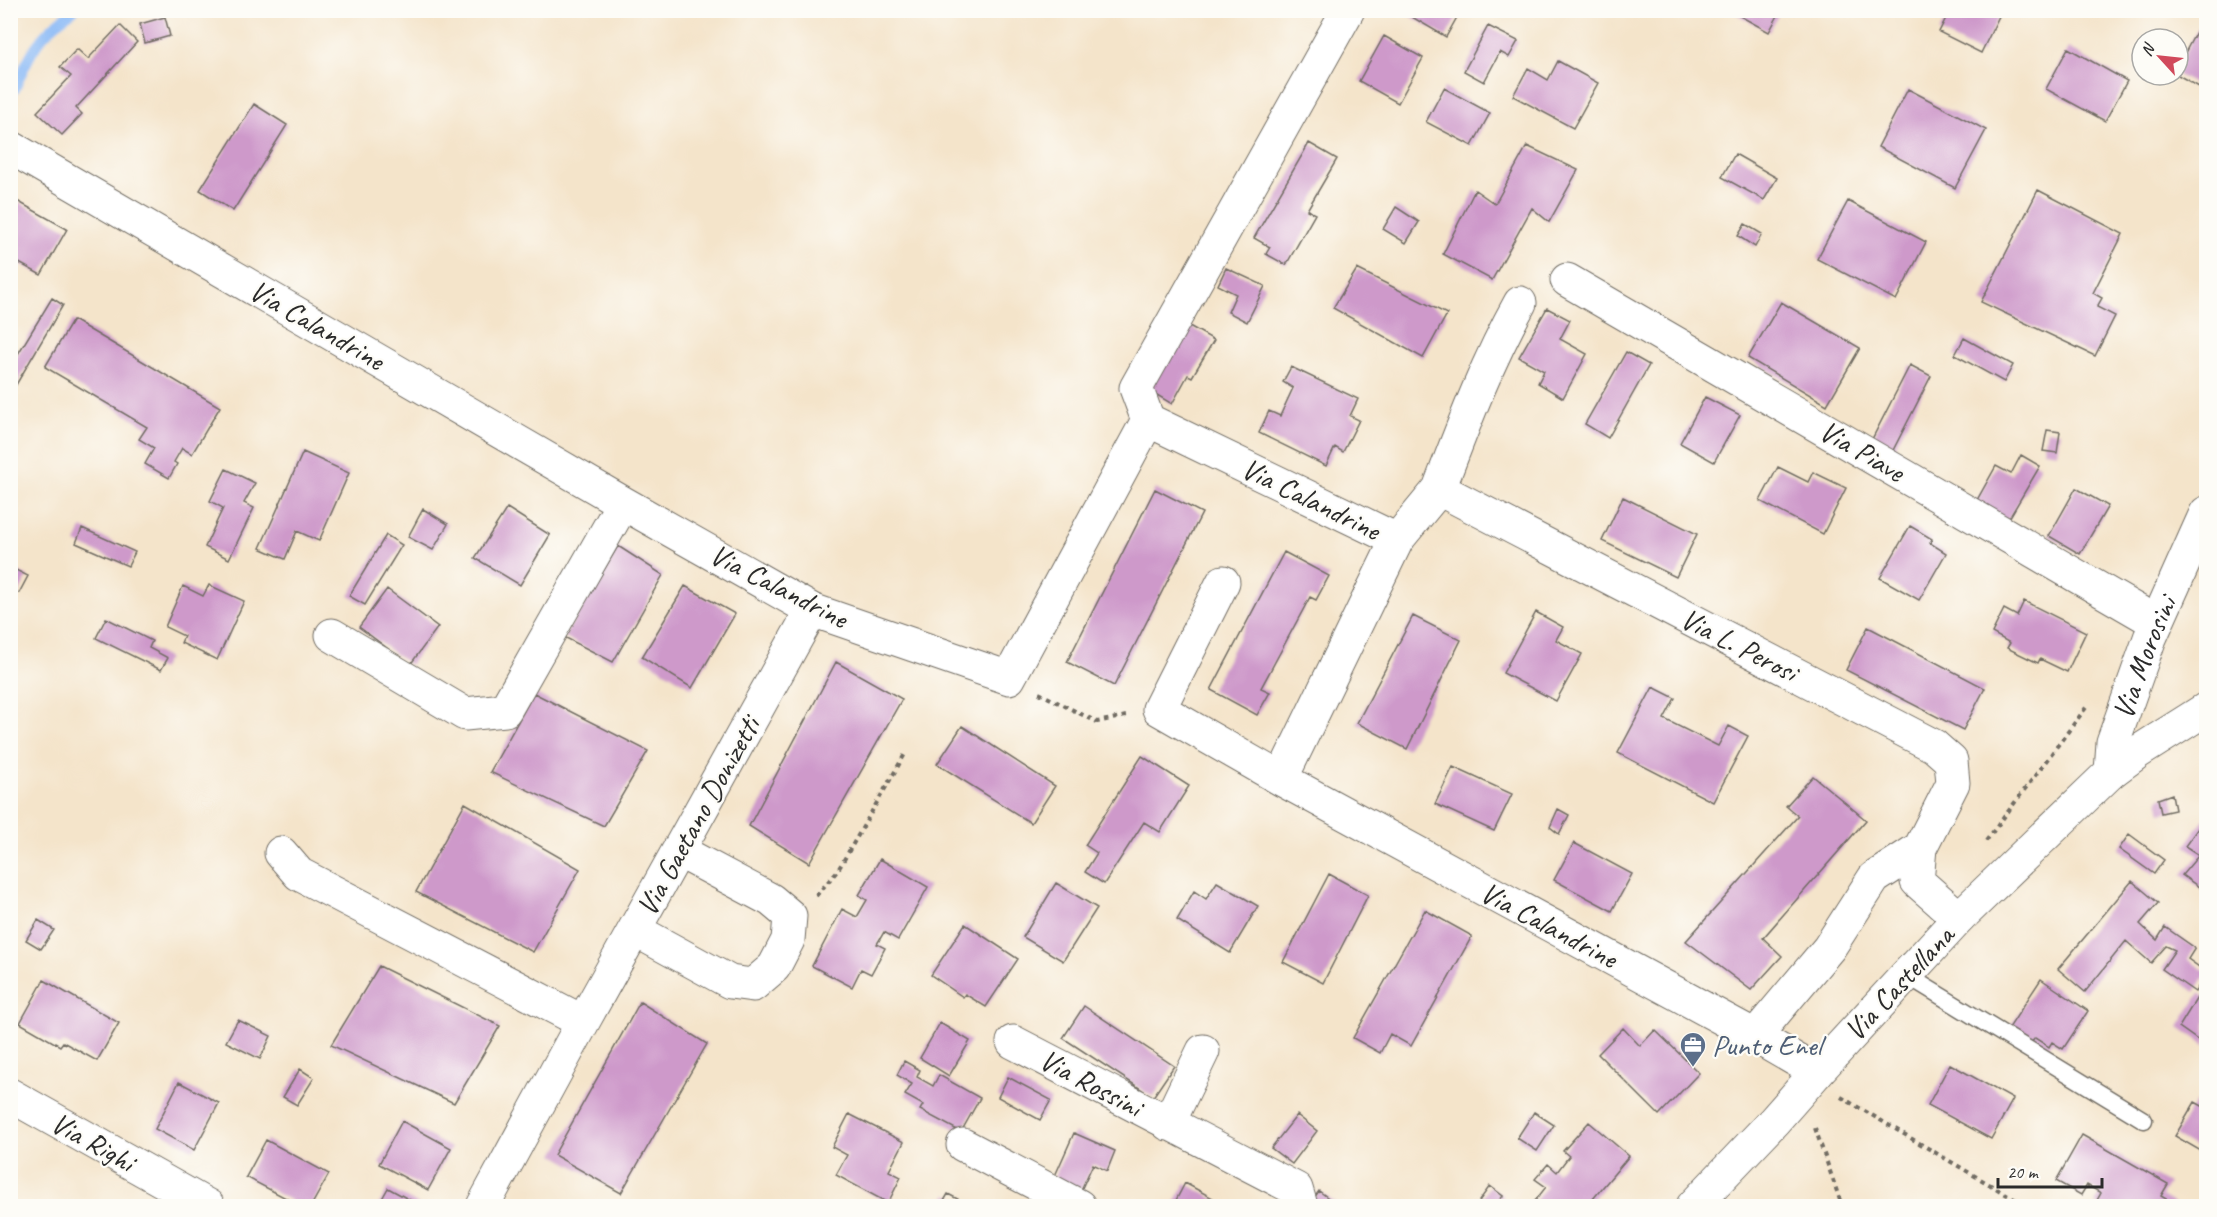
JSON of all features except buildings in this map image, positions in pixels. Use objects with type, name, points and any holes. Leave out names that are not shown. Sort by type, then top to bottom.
[{"type":"street","points":[[1009,678],[1148,420],[1136,388],[1348,10]]},
{"type":"street","name":"Via Calandrine","points":[[10,147],[623,503],[812,610],[1009,678]]},
{"type":"street","name":"Via Piave","points":[[1567,280],[2156,622]]},
{"type":"street","points":[[1397,540],[1439,489],[1473,402],[1505,329],[1520,303]]},
{"type":"street","name":"Via Calandrine","points":[[1148,420],[1397,540],[1281,779]]},
{"type":"street","name":"Via L. Perosi","points":[[1439,489],[1934,746],[1951,761],[1953,783],[1920,848]]},
{"type":"street","points":[[332,635],[465,714],[505,710],[623,503]]},
{"type":"street","name":"Via Morosini","points":[[2111,772],[2113,742],[2156,622],[2206,513]]},
{"type":"street","name":"Via Calandrine","points":[[1223,582],[1159,709],[1281,779],[1755,1036],[1814,1076]]},
{"type":"street","name":"Via Gaetano Donizetti","points":[[483,1206],[812,610]]},
{"type":"street","name":"Via Castellana","points":[[1693,1206],[1908,976],[1959,918],[2111,772],[2206,709]]},
{"type":"street","points":[[1755,1036],[1829,948],[1874,878],[1920,848]]},
{"type":"street","name":"Via Castellana","points":[[1920,848],[1917,881],[1959,918]]},
{"type":"street","points":[[635,930],[730,982],[753,986],[774,967],[788,940],[790,916],[771,900],[679,851]]},
{"type":"street","points":[[281,853],[299,874],[583,1022]]},
{"type":"street","name":"Via Rossini","points":[[1013,1042],[1296,1189],[1301,1206]]},
{"type":"street","name":"Via Rossini","points":[[1168,1124],[1203,1051]]},
{"type":"street","name":"Via Righi","points":[[10,1095],[208,1206]]},
{"type":"street","points":[[963,1145],[1079,1206]]},
{"type":"lane","points":[[1908,976],[2144,1120]]},
{"type":"path","points":[[1009,678],[1097,722]]},
{"type":"path","points":[[786,913],[816,897],[838,870],[905,754]]},
{"type":"path","points":[[1814,1076],[2026,1206]]},
{"type":"path","points":[[1811,1117],[1842,1206]]},
{"type":"waterway","points":[[10,92],[15,89],[31,54],[44,35],[74,10]]},
{"type":"place","name":"Punto Enel","points":[[1693,1068]]}]
